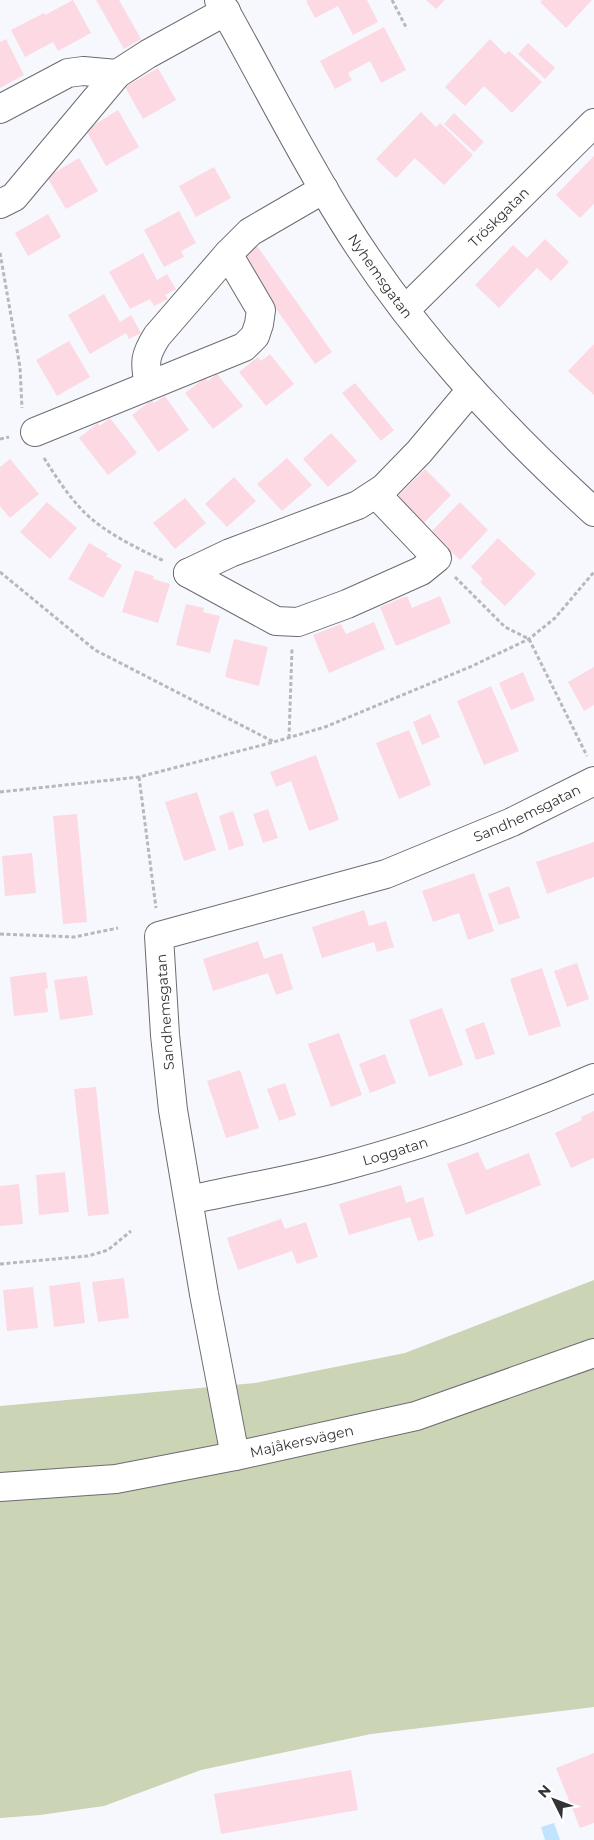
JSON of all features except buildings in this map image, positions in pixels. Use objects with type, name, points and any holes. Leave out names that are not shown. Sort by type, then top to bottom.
[{"type":"street","points":[[0,204],[14,197],[117,74],[222,6]]},
{"type":"street","name":"Nyhemsgatan","points":[[222,6],[324,189],[351,233],[405,310],[437,352],[470,390],[551,472],[594,512]]},
{"type":"street","points":[[0,109],[68,73],[83,71],[117,74]]},
{"type":"street","name":"Tröskgatan","points":[[405,310],[594,123]]},
{"type":"street","points":[[149,384],[145,365],[148,350],[228,254],[250,232],[324,189]]},
{"type":"street","points":[[28,423],[149,384],[244,346],[254,336],[259,324],[261,310],[228,254]]},
{"type":"street","points":[[188,573],[230,553],[358,505],[376,494],[419,452],[470,390]]},
{"type":"street","points":[[188,573],[276,621],[298,622],[347,604],[421,571],[437,558],[376,494]]},
{"type":"street","name":"Sandhemsgatan","points":[[235,1456],[204,1294],[173,1110],[165,1035],[159,936],[386,874],[512,822],[592,771]]},
{"type":"street","name":"Loggatan","points":[[189,1200],[336,1169],[380,1156],[486,1122],[594,1078]]},
{"type":"street","name":"Majåkersvägen","points":[[0,1487],[116,1479],[235,1456],[416,1416],[594,1354]]},
{"type":"path","points":[[392,0],[407,29]]},
{"type":"path","points":[[0,253],[28,423],[44,458],[60,482],[86,513],[108,530],[188,573]]},
{"type":"path","points":[[437,558],[505,627],[529,639],[592,771]]},
{"type":"path","points":[[0,572],[95,650],[274,742]]},
{"type":"path","points":[[0,792],[139,777],[325,727],[470,667],[529,639],[555,618],[594,572]]},
{"type":"path","points":[[289,738],[292,646],[298,622]]},
{"type":"path","points":[[139,777],[159,936]]},
{"type":"path","points":[[0,934],[74,937],[118,928]]},
{"type":"path","points":[[0,1264],[88,1256],[108,1250],[131,1231]]},
{"type":"green space","points":[[594,1280],[594,1707],[371,1734],[201,1770],[104,1806],[40,1815],[0,1818],[0,1406],[255,1383],[405,1353]]},
{"type":"water","points":[[554,1823],[560,1840],[545,1840],[541,1827]]}]
